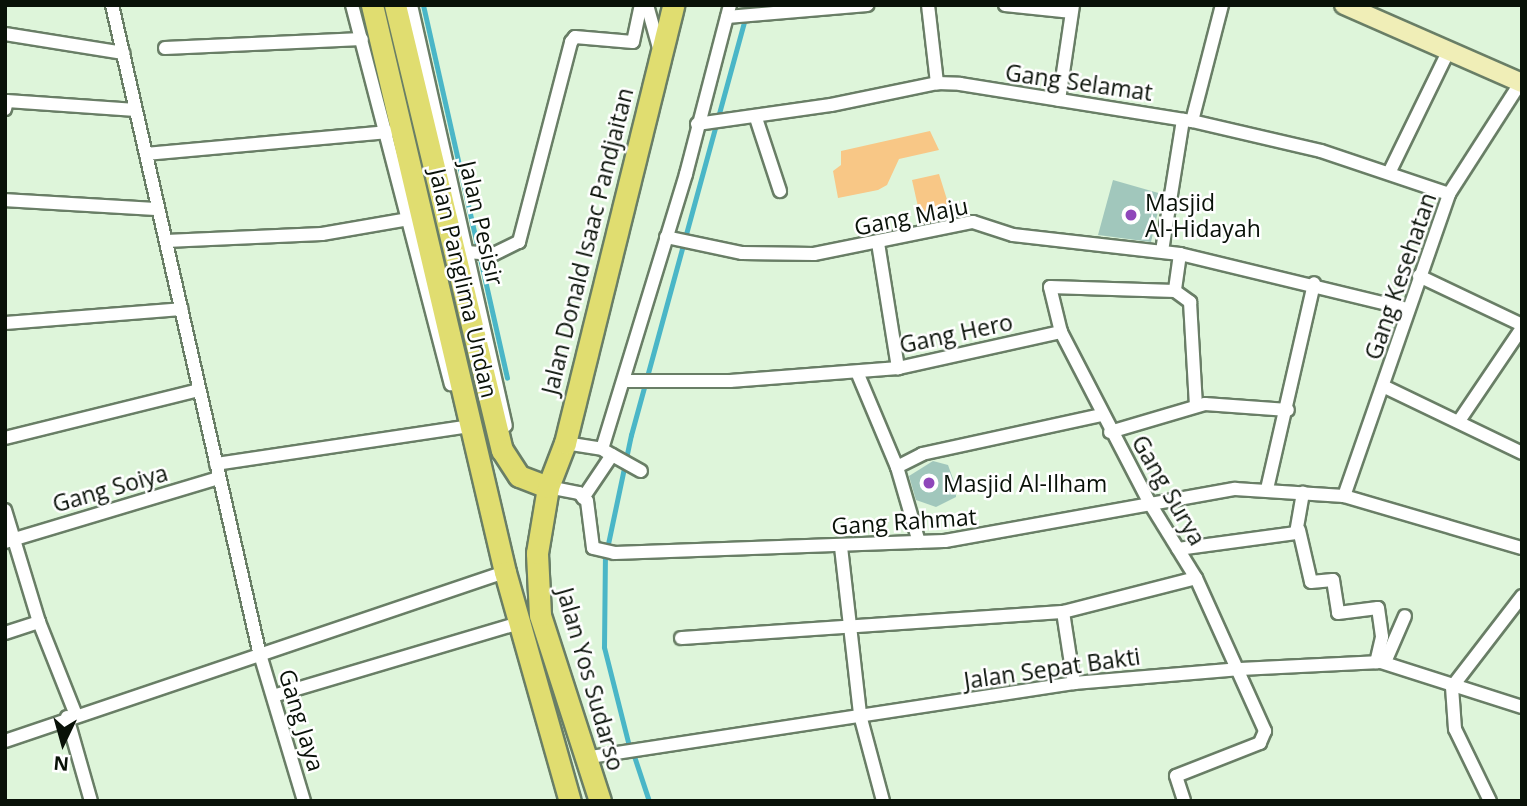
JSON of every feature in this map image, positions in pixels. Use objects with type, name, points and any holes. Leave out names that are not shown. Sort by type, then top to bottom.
[{"type":"main road","name":"Jalan Panglima Undan","points":[[372,5],[406,177],[502,450],[519,476],[548,487]]},
{"type":"main road","name":"Jalan Panglima Undan","points":[[395,5],[416,61],[425,100],[459,322],[469,422],[505,572]]},
{"type":"main road","name":"Jalan Donald Isaac Pandjaitan","points":[[548,487],[565,443],[659,52],[673,5]]},
{"type":"main road","points":[[1344,5],[1521,83]]},
{"type":"main road","name":"Jalan Yos Sudarso","points":[[548,487],[536,585],[584,758],[600,801]]},
{"type":"main road","points":[[505,572],[570,801]]},
{"type":"street","name":"Gang Jaya","points":[[112,5],[259,651],[304,801]]},
{"type":"street","points":[[216,464],[469,422],[456,399],[403,220],[406,177],[380,134],[352,5]]},
{"type":"street","points":[[411,5],[416,61]]},
{"type":"street","points":[[471,254],[494,254],[519,242],[571,42],[575,37],[633,42],[641,5]]},
{"type":"street","points":[[647,5],[659,52]]},
{"type":"street","points":[[548,487],[583,498],[612,455],[624,380],[703,124],[732,13],[765,16],[867,5]]},
{"type":"street","points":[[929,5],[937,83]]},
{"type":"street","points":[[1005,5],[1072,9],[1059,100]]},
{"type":"street","points":[[1162,251],[1187,120],[1222,5]]},
{"type":"street","points":[[5,34],[123,53]]},
{"type":"street","points":[[165,48],[359,40]]},
{"type":"street","points":[[1389,173],[1449,50]]},
{"type":"street","name":"Gang Selamat","points":[[703,124],[756,118],[937,83],[1187,120],[1321,151],[1449,194]]},
{"type":"street","name":"Gang Kesehatan","points":[[1345,496],[1385,387],[1408,309],[1449,194],[1521,83]]},
{"type":"street","name":"Jalan Pesisir","points":[[425,100],[471,254],[506,425],[502,450]]},
{"type":"street","points":[[6,104],[136,110]]},
{"type":"street","points":[[756,118],[780,191]]},
{"type":"street","points":[[146,154],[380,134]]},
{"type":"street","points":[[6,197],[158,209]]},
{"type":"street","points":[[166,241],[322,234],[403,220]]},
{"type":"street","name":"Gang Maju","points":[[666,237],[779,256],[878,243],[973,222],[1013,235],[1180,254],[1314,284],[1408,309]]},
{"type":"street","points":[[878,243],[898,368]]},
{"type":"street","points":[[1175,292],[1180,254]]},
{"type":"street","points":[[1419,276],[1522,327],[1459,421]]},
{"type":"street","points":[[1267,489],[1288,410],[1314,284]]},
{"type":"street","points":[[1061,332],[1050,287],[1175,292],[1190,302],[1196,406]]},
{"type":"street","points":[[5,323],[181,309]]},
{"type":"street","name":"Gang Hero","points":[[624,380],[644,383],[898,368],[1061,332]]},
{"type":"street","name":"Gang Surya","points":[[1061,332],[1110,432],[1196,578],[1229,658],[1240,669],[1264,727],[1264,740],[1176,776],[1184,801]]},
{"type":"street","points":[[857,372],[897,467],[919,542]]},
{"type":"street","points":[[1385,387],[1522,453]]},
{"type":"street","points":[[5,438],[199,390]]},
{"type":"street","points":[[1110,432],[1196,406],[1227,403],[1288,410]]},
{"type":"street","points":[[897,467],[922,454],[1101,415]]},
{"type":"street","points":[[565,443],[612,455],[637,469]]},
{"type":"street","name":"Gang Soiya","points":[[10,540],[219,478]]},
{"type":"street","name":"Gang Rahmat","points":[[583,498],[596,550],[614,553],[841,547],[972,539],[1149,502],[1267,489],[1345,496],[1522,548]]},
{"type":"street","points":[[1303,493],[1299,530],[1311,582],[1333,580],[1338,613],[1378,608],[1382,637],[1380,662]]},
{"type":"street","points":[[5,510],[10,540],[72,716],[91,801]]},
{"type":"street","points":[[1178,548],[1290,536],[1299,530]]},
{"type":"street","points":[[841,547],[860,715],[883,801]]},
{"type":"street","points":[[5,741],[259,651],[505,572]]},
{"type":"street","points":[[681,638],[1063,612],[1196,578]]},
{"type":"street","points":[[1490,801],[1455,729],[1452,687],[1522,596]]},
{"type":"street","points":[[1063,612],[1074,683]]},
{"type":"street","points":[[1380,662],[1405,616]]},
{"type":"street","points":[[5,633],[39,622]]},
{"type":"street","points":[[272,696],[519,623]]},
{"type":"street","name":"Jalan Sepat Bakti","points":[[584,758],[624,748],[1074,683],[1240,669],[1380,662],[1522,707]]},
{"type":"shaded area","points":[[930,131],[939,150],[899,159],[887,185],[878,190],[838,198],[833,171],[841,165],[841,151]]},
{"type":"shaded area","points":[[939,174],[954,222],[923,229],[912,180]]},
{"type":"building","name":"Masjid Al-Hidayah","points":[[1113,180],[1162,194],[1151,242],[1098,235]]},
{"type":"building","name":"Masjid Al-Ilham","points":[[933,461],[948,465],[956,487],[956,497],[936,507],[916,500],[909,476]]},
{"type":"waterway","points":[[423,5],[507,378]]},
{"type":"waterway","points":[[628,742],[604,647],[605,558],[631,435],[749,5]]},
{"type":"waterway","points":[[634,756],[649,801]]},
{"type":"place","name":"Masjid Al-Hidayah","points":[[1131,215]]},
{"type":"place","name":"Masjid Al-Ilham","points":[[929,483]]}]
